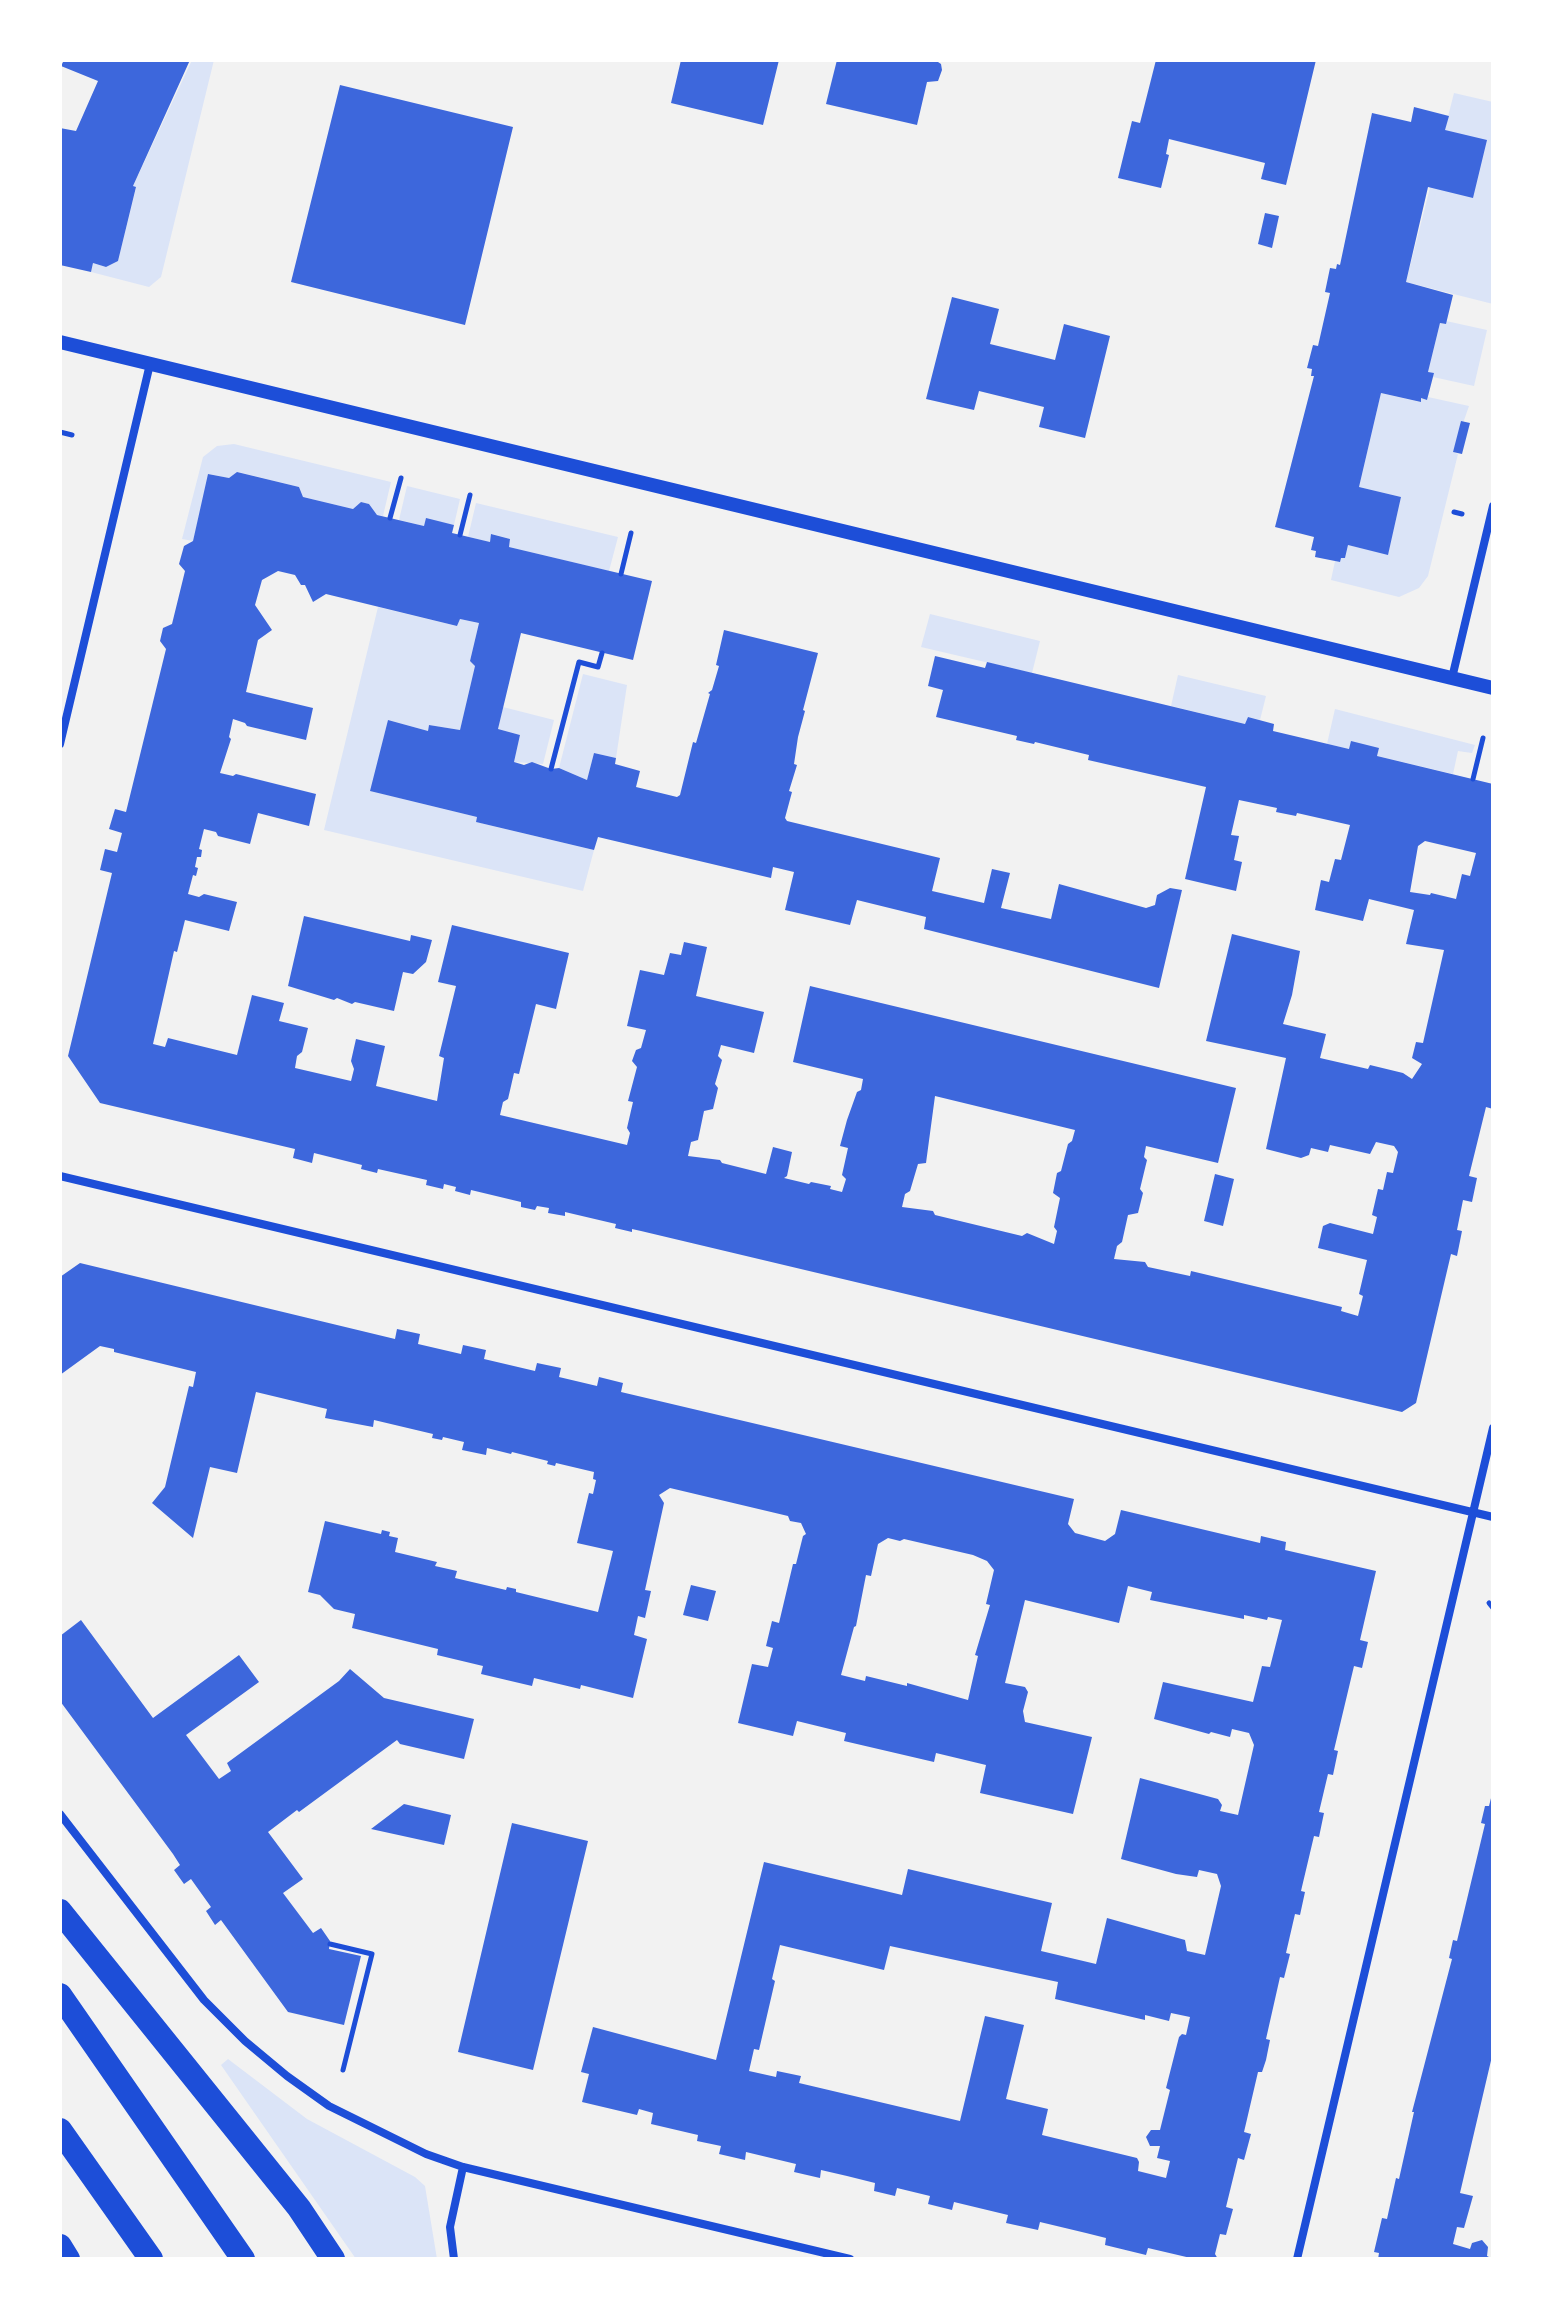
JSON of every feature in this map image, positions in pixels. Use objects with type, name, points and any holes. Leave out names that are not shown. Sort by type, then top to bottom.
[{"type":"highway","points":[[60,1911],[299,2208],[333,2259]]},
{"type":"highway","points":[[60,1995],[243,2259]]},
{"type":"highway","points":[[60,2130],[151,2259]]},
{"type":"highway","points":[[60,2246],[68,2259]]},
{"type":"street","points":[[60,342],[1493,688]]},
{"type":"street","points":[[60,744],[150,364]]},
{"type":"street","points":[[1452,678],[1493,506]]},
{"type":"street","points":[[60,1176],[1493,1517]]},
{"type":"street","points":[[1297,2259],[1493,1428]]},
{"type":"street","points":[[60,1814],[204,2000],[245,2041],[329,2106],[426,2154],[463,2167],[850,2259]]},
{"type":"street","points":[[454,2259],[450,2227],[463,2167]]},
{"type":"path","points":[[60,432],[72,435]]},
{"type":"path","points":[[390,518],[401,478]]},
{"type":"path","points":[[460,535],[470,495]]},
{"type":"path","points":[[1454,512],[1462,514]]},
{"type":"path","points":[[621,574],[631,533]]},
{"type":"path","points":[[551,769],[579,662],[598,667],[602,653]]},
{"type":"path","points":[[1473,779],[1483,738]]},
{"type":"path","points":[[330,1944],[372,1954],[343,2070]]},
{"type":"shaded area","points":[[192,60],[214,60],[161,277],[149,287],[91,272],[93,263],[106,267],[118,261],[136,188],[133,186]]},
{"type":"shaded area","points":[[1454,93],[1493,102],[1493,304],[1406,282]]},
{"type":"shaded area","points":[[1446,321],[1487,330],[1474,386],[1433,377],[1428,372],[1440,323],[1446,324]]},
{"type":"shaded area","points":[[1381,393],[1420,402],[1421,398],[1427,400],[1428,397],[1469,406],[1453,452],[1458,454],[1428,576],[1419,588],[1399,597],[1331,580],[1335,561],[1345,558],[1348,545],[1388,554],[1401,497],[1359,487]]},
{"type":"shaded area","points":[[234,444],[391,482],[383,516],[377,515],[369,504],[361,502],[353,509],[303,497],[299,487],[238,472],[229,478],[209,474],[193,541],[182,539],[203,457],[217,446]]},
{"type":"shaded area","points":[[407,486],[460,499],[454,525],[426,519],[424,526],[399,520]]},
{"type":"shaded area","points":[[476,503],[618,537],[609,571],[509,547],[510,539],[492,534],[490,542],[468,537]]},
{"type":"shaded area","points":[[378,607],[457,626],[460,619],[479,623],[470,661],[475,666],[460,730],[429,725],[428,731],[388,720],[371,791],[477,817],[476,822],[594,850],[583,891],[324,830]]},
{"type":"shaded area","points":[[930,614],[1040,641],[1032,673],[921,647]]},
{"type":"shaded area","points":[[583,674],[627,685],[616,758],[594,753],[587,780],[559,768]]},
{"type":"shaded area","points":[[1178,675],[1266,696],[1260,720],[1248,717],[1245,724],[1171,706]]},
{"type":"shaded area","points":[[503,707],[554,720],[543,764],[514,762],[520,735],[498,729]]},
{"type":"shaded area","points":[[1335,709],[1475,745],[1472,753],[1458,751],[1453,774],[1377,756],[1379,748],[1349,749],[1327,744]]},
{"type":"shaded area","points":[[228,2059],[307,2119],[415,2177],[425,2186],[437,2259],[356,2259],[221,2065]]},
{"type":"building","points":[[64,60],[190,60],[133,186],[136,187],[118,261],[106,267],[93,263],[91,272],[60,265],[60,128],[76,131],[98,81],[61,66]]},
{"type":"building","points":[[681,60],[779,60],[763,125],[671,103]]},
{"type":"building","points":[[837,60],[935,60],[941,64],[942,70],[938,81],[927,82],[917,125],[826,104]]},
{"type":"building","points":[[1156,60],[1316,60],[1286,185],[1261,179],[1265,163],[1169,139],[1166,154],[1169,155],[1161,188],[1118,178],[1132,121],[1140,123]]},
{"type":"building","points":[[340,85],[513,127],[465,325],[291,282]]},
{"type":"building","points":[[1414,107],[1449,116],[1445,130],[1487,140],[1473,198],[1428,187],[1406,282],[1453,295],[1446,324],[1440,323],[1428,372],[1434,373],[1427,400],[1421,398],[1421,402],[1381,393],[1359,487],[1401,497],[1388,555],[1348,545],[1345,558],[1341,558],[1340,562],[1315,557],[1316,551],[1311,550],[1314,537],[1275,527],[1314,376],[1311,376],[1312,369],[1307,368],[1313,345],[1318,346],[1330,293],[1325,292],[1330,268],[1336,269],[1337,264],[1340,265],[1372,113],[1411,122]]},
{"type":"building","points":[[1265,213],[1279,216],[1272,248],[1258,244]]},
{"type":"building","points":[[952,297],[999,309],[990,344],[1055,360],[1064,324],[1110,336],[1085,438],[1039,427],[1044,407],[979,391],[974,410],[926,399]]},
{"type":"building","points":[[1461,421],[1470,423],[1462,454],[1453,452]]},
{"type":"building","points":[[237,472],[299,487],[303,497],[353,509],[361,502],[369,504],[377,515],[424,526],[426,518],[454,525],[452,533],[490,542],[491,534],[510,539],[509,547],[652,581],[633,660],[521,633],[498,729],[520,735],[514,762],[559,768],[587,780],[594,753],[616,758],[615,764],[640,771],[636,787],[677,797],[719,666],[716,665],[724,630],[818,653],[798,737],[794,764],[797,765],[789,791],[792,792],[785,818],[787,821],[940,858],[932,891],[984,903],[992,869],[1010,873],[1001,908],[1051,919],[1059,884],[1146,908],[1155,905],[1157,895],[1170,888],[1182,890],[1159,988],[924,929],[926,917],[857,900],[850,925],[785,910],[794,872],[773,867],[771,878],[598,837],[594,850],[476,822],[477,817],[370,791],[388,720],[428,731],[429,725],[460,730],[475,666],[470,661],[479,623],[460,619],[457,626],[326,594],[313,602],[305,585],[301,585],[295,575],[278,571],[262,580],[255,605],[272,630],[258,640],[246,692],[313,708],[306,740],[247,726],[233,719],[231,739],[220,773],[236,774],[316,794],[309,826],[258,813],[250,844],[204,829],[199,849],[202,850],[201,857],[197,857],[195,867],[198,868],[188,894],[199,897],[204,894],[237,902],[229,931],[185,920],[177,952],[174,951],[153,1044],[165,1047],[168,1038],[237,1055],[252,995],[284,1003],[279,1021],[308,1028],[295,1068],[351,1081],[356,1039],[385,1046],[376,1086],[437,1101],[444,1058],[439,1056],[456,986],[438,982],[452,925],[569,953],[556,1009],[536,1004],[519,1074],[514,1073],[508,1099],[503,1102],[500,1115],[627,1145],[633,1102],[628,1101],[637,1067],[632,1061],[636,1050],[641,1048],[646,1030],[627,1026],[640,970],[664,975],[670,953],[681,955],[684,942],[707,947],[696,996],[764,1012],[754,1053],[721,1045],[718,1056],[722,1060],[715,1084],[718,1088],[713,1109],[704,1111],[698,1140],[691,1142],[688,1156],[720,1160],[766,1174],[773,1147],[792,1152],[784,1178],[831,1186],[830,1189],[842,1192],[848,1148],[840,1146],[863,1079],[793,1062],[810,986],[1236,1088],[1218,1163],[1146,1146],[1144,1157],[1147,1160],[1138,1213],[1128,1215],[1122,1242],[1117,1246],[1114,1259],[1145,1262],[1148,1267],[1190,1276],[1191,1271],[1342,1307],[1341,1311],[1358,1316],[1363,1296],[1359,1294],[1367,1260],[1318,1248],[1323,1226],[1330,1223],[1373,1234],[1377,1217],[1372,1215],[1378,1189],[1383,1190],[1387,1172],[1393,1173],[1398,1152],[1394,1146],[1376,1142],[1370,1154],[1330,1145],[1328,1152],[1311,1148],[1309,1155],[1301,1158],[1266,1149],[1286,1058],[1206,1041],[1232,934],[1300,951],[1283,1024],[1326,1034],[1320,1058],[1368,1069],[1370,1065],[1403,1073],[1412,1079],[1422,1064],[1412,1058],[1416,1042],[1423,1043],[1444,950],[1406,944],[1414,910],[1369,899],[1363,921],[1315,910],[1321,880],[1329,882],[1335,859],[1341,860],[1350,825],[1297,813],[1296,816],[1276,812],[1277,808],[1239,800],[1231,835],[1239,836],[1234,860],[1242,862],[1236,891],[1185,879],[1206,787],[1088,760],[1089,755],[1016,740],[1017,736],[936,717],[943,690],[928,686],[935,656],[985,668],[987,662],[1245,724],[1248,717],[1274,724],[1273,731],[1349,749],[1351,741],[1379,748],[1377,756],[1493,784],[1493,1109],[1486,1107],[1469,1176],[1477,1178],[1472,1202],[1463,1200],[1457,1230],[1462,1231],[1457,1256],[1451,1254],[1416,1403],[1402,1412],[641,1231],[615,1228],[616,1224],[565,1212],[565,1216],[548,1213],[549,1208],[537,1206],[535,1210],[521,1207],[521,1202],[471,1190],[470,1195],[444,1184],[443,1189],[426,1185],[427,1180],[378,1169],[377,1173],[361,1169],[362,1165],[314,1153],[312,1163],[293,1158],[295,1149],[100,1103],[68,1056],[112,873],[100,870],[105,849],[117,852],[122,833],[109,829],[115,809],[126,812],[166,649],[160,641],[163,628],[172,624],[185,571],[179,564],[184,546],[193,541],[208,474],[229,478]],"holes":[[[1425,841],[1476,853],[1470,876],[1462,874],[1456,899],[1410,892],[1418,846]],[[935,1096],[1075,1130],[1061,1171],[1057,1173],[1053,1193],[1060,1198],[1054,1244],[1027,1233],[1022,1236],[935,1215],[933,1211],[902,1207],[918,1164],[926,1163]]]},
{"type":"building","points":[[304,916],[410,941],[411,935],[432,940],[426,962],[413,974],[403,972],[394,1011],[355,1002],[352,1004],[337,998],[334,1000],[288,986]]},
{"type":"building","points":[[1215,1174],[1234,1179],[1223,1226],[1204,1221]]},
{"type":"building","points":[[80,1263],[395,1339],[397,1329],[420,1334],[418,1344],[461,1354],[463,1345],[486,1350],[484,1359],[535,1371],[537,1363],[561,1368],[559,1377],[597,1386],[599,1377],[623,1383],[621,1392],[1074,1499],[1068,1524],[1075,1533],[1105,1541],[1115,1534],[1121,1510],[1260,1543],[1261,1536],[1286,1542],[1285,1550],[1376,1571],[1360,1640],[1368,1642],[1362,1668],[1354,1666],[1334,1750],[1338,1751],[1333,1775],[1328,1774],[1319,1812],[1324,1813],[1319,1837],[1314,1836],[1301,1891],[1305,1892],[1300,1915],[1295,1914],[1286,1953],[1290,1954],[1284,1978],[1280,1977],[1266,2039],[1270,2040],[1266,2060],[1262,2072],[1258,2072],[1244,2132],[1251,2134],[1244,2160],[1238,2158],[1226,2207],[1233,2209],[1226,2235],[1220,2234],[1215,2254],[1218,2259],[1195,2259],[1148,2248],[1146,2255],[1105,2245],[1106,2238],[1040,2222],[1038,2230],[1006,2223],[1008,2215],[954,2202],[952,2210],[928,2204],[930,2196],[897,2188],[895,2196],[874,2191],[875,2183],[847,2176],[821,2170],[820,2178],[794,2172],[796,2164],[746,2152],[745,2160],[719,2154],[721,2146],[697,2141],[698,2135],[651,2124],[653,2113],[639,2109],[637,2115],[582,2102],[589,2074],[581,2072],[593,2027],[716,2060],[764,1862],[902,1895],[908,1869],[1052,1903],[1041,1951],[1096,1964],[1107,1918],[1185,1940],[1187,1951],[1205,1955],[1221,1886],[1217,1874],[1199,1870],[1197,1877],[1176,1874],[1121,1859],[1140,1778],[1218,1799],[1222,1805],[1220,1811],[1238,1815],[1254,1745],[1249,1733],[1232,1729],[1230,1737],[1209,1734],[1154,1719],[1163,1682],[1253,1702],[1262,1666],[1270,1667],[1282,1620],[1244,1615],[1244,1619],[1150,1600],[1152,1592],[1128,1586],[1119,1623],[1025,1600],[1005,1683],[1025,1687],[1028,1692],[1023,1711],[1025,1722],[1092,1737],[1073,1814],[980,1793],[986,1765],[936,1753],[934,1762],[844,1741],[846,1733],[797,1721],[793,1736],[738,1723],[752,1664],[768,1667],[773,1648],[766,1646],[772,1621],[779,1623],[793,1564],[796,1564],[806,1534],[801,1523],[790,1521],[788,1516],[670,1488],[659,1495],[664,1503],[645,1590],[651,1591],[645,1618],[638,1616],[634,1635],[647,1639],[633,1698],[581,1685],[580,1689],[534,1678],[532,1686],[481,1674],[483,1666],[437,1655],[438,1649],[352,1628],[355,1614],[334,1609],[320,1595],[308,1592],[325,1521],[381,1534],[382,1530],[390,1532],[389,1536],[398,1538],[395,1552],[437,1562],[435,1566],[457,1571],[455,1578],[506,1590],[507,1587],[516,1589],[516,1592],[598,1612],[613,1551],[577,1543],[589,1493],[593,1494],[594,1472],[556,1463],[555,1466],[547,1464],[548,1461],[512,1452],[487,1448],[486,1455],[462,1450],[464,1442],[432,1438],[433,1434],[374,1420],[373,1427],[325,1418],[327,1409],[256,1392],[237,1473],[210,1467],[193,1538],[152,1503],[165,1487],[189,1386],[193,1387],[196,1372],[100,1346],[60,1375],[60,1277]],"holes":[[[888,1538],[973,1555],[987,1561],[994,1570],[986,1604],[990,1605],[975,1655],[978,1656],[968,1700],[907,1683],[907,1686],[866,1676],[865,1681],[841,1675],[856,1626],[866,1575],[871,1576],[878,1544]],[[780,1945],[884,1970],[890,1946],[1058,1982],[1055,1999],[1145,2020],[1145,2015],[1169,2021],[1171,2013],[1190,2017],[1186,2035],[1179,2037],[1166,2088],[1170,2090],[1160,2130],[1151,2130],[1146,2137],[1150,2146],[1160,2146],[1157,2158],[1170,2161],[1166,2178],[1138,2171],[1137,2158],[1042,2135],[1048,2109],[1006,2099],[1024,2025],[985,2016],[960,2121],[799,2083],[801,2076],[777,2071],[776,2077],[749,2071],[754,2049],[759,2050]]]},
{"type":"building","points":[[691,1585],[716,1591],[708,1621],[683,1615]]},
{"type":"building","points":[[81,1620],[153,1718],[239,1655],[259,1682],[186,1735],[219,1779],[231,1771],[227,1763],[339,1681],[350,1669],[384,1698],[474,1719],[464,1759],[400,1744],[397,1740],[268,1832],[303,1879],[283,1893],[313,1933],[321,1928],[330,1941],[329,1949],[361,1956],[344,2025],[288,2012],[221,1920],[215,1925],[206,1911],[211,1907],[191,1879],[184,1884],[174,1870],[180,1865],[173,1854],[60,1701],[60,1636]]},
{"type":"building","points":[[1492,1794],[1493,2052],[1460,2193],[1473,2196],[1464,2228],[1457,2227],[1453,2244],[1470,2249],[1472,2243],[1482,2240],[1488,2247],[1487,2256],[1493,2259],[1378,2259],[1379,2253],[1374,2252],[1382,2218],[1387,2219],[1396,2178],[1399,2179],[1412,2112],[1452,1959],[1449,1958],[1453,1940],[1457,1941],[1485,1824],[1481,1823],[1485,1806],[1489,1806]]},
{"type":"building","points":[[404,1804],[451,1815],[444,1845],[371,1829]]},
{"type":"building","points":[[512,1823],[588,1841],[533,2070],[458,2052]]}]
